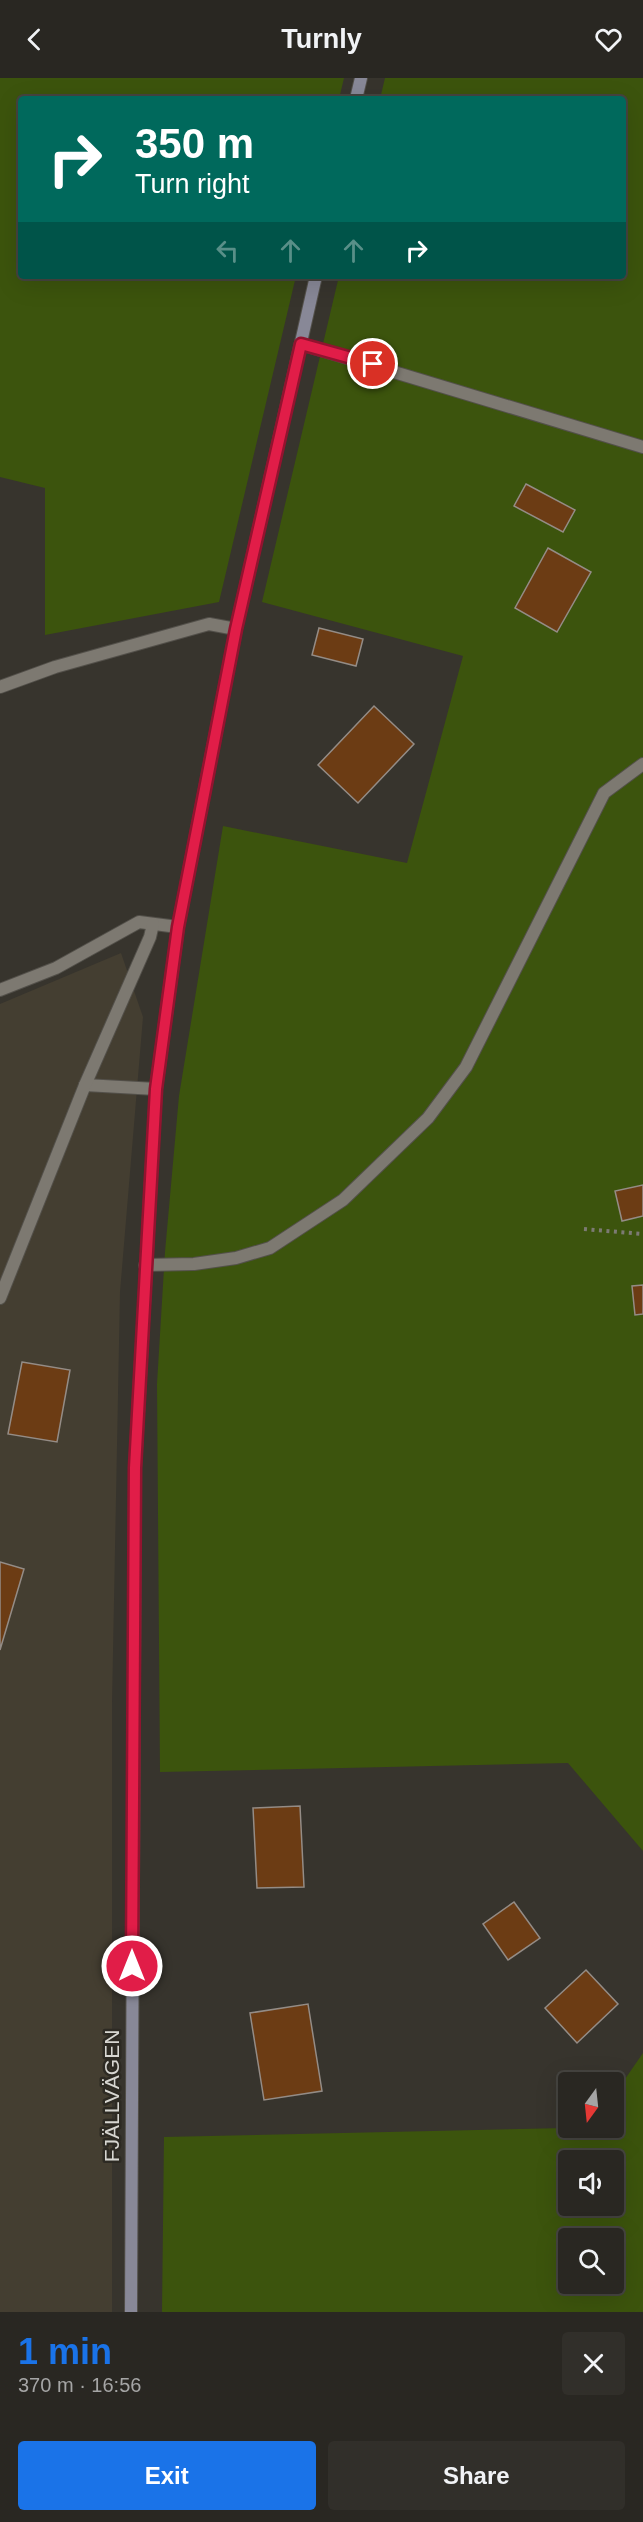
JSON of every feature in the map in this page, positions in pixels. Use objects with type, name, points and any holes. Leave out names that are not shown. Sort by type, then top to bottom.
[{"type":"street","points":[[357,96],[361,78]]},
{"type":"street","name":"FJÄLLVÄGEN","points":[[132,2312],[134,1491],[156,1089],[178,927],[236,629],[315,279]]},
{"type":"lane","points":[[301,344],[643,447]]},
{"type":"lane","points":[[0,687],[55,667],[209,624],[236,629]]},
{"type":"lane","points":[[145,1265],[194,1264],[236,1258],[270,1248],[343,1200],[428,1118],[466,1067],[603,794],[643,764]]},
{"type":"lane","points":[[0,990],[56,968],[139,922],[178,927]]},
{"type":"lane","points":[[0,1298],[85,1084],[135,973],[153,924]]},
{"type":"lane","points":[[85,1084],[156,1089]]},
{"type":"path","points":[[584,1229],[643,1234]]},
{"type":"shaded area","points":[[121,953],[143,1017],[120,1292],[112,1703],[112,2312],[0,2312],[0,1004]]},
{"type":"green space","points":[[0,78],[344,78],[340,96],[18,96],[18,279],[295,279],[219,602],[45,635],[45,488],[0,477]]},
{"type":"green space","points":[[385,78],[643,78],[643,1851],[568,1763],[160,1772],[157,1384],[165,1252],[179,1096],[223,826],[407,863],[463,656],[262,602],[338,279],[626,279],[626,96],[381,96]]},
{"type":"green space","points":[[643,2053],[643,2312],[162,2312],[164,2137],[558,2128],[558,2138],[624,2138],[624,2081]]},
{"type":"building","points":[[526,484],[575,510],[563,532],[514,506]]},
{"type":"building","points":[[548,548],[591,572],[557,632],[515,608]]},
{"type":"building","points":[[319,628],[363,639],[356,666],[312,655]]},
{"type":"building","points":[[374,706],[414,744],[358,803],[318,765]]},
{"type":"building","points":[[643,1185],[643,1216],[622,1221],[615,1191]]},
{"type":"building","points":[[643,1285],[643,1314],[635,1315],[632,1286]]},
{"type":"building","points":[[22,1362],[70,1370],[57,1442],[8,1434]]},
{"type":"building","points":[[0,1562],[24,1569],[0,1650]]},
{"type":"building","points":[[300,1806],[304,1887],[257,1888],[253,1808]]},
{"type":"building","points":[[514,1902],[540,1938],[508,1960],[483,1924]]},
{"type":"building","points":[[586,1970],[618,2004],[577,2043],[545,2008]]},
{"type":"building","points":[[308,2004],[322,2091],[264,2100],[250,2013]]},
{"type":"route","points":[[132,1966],[135,1468],[156,1089],[178,927],[236,629],[301,344],[373,364]]}]
